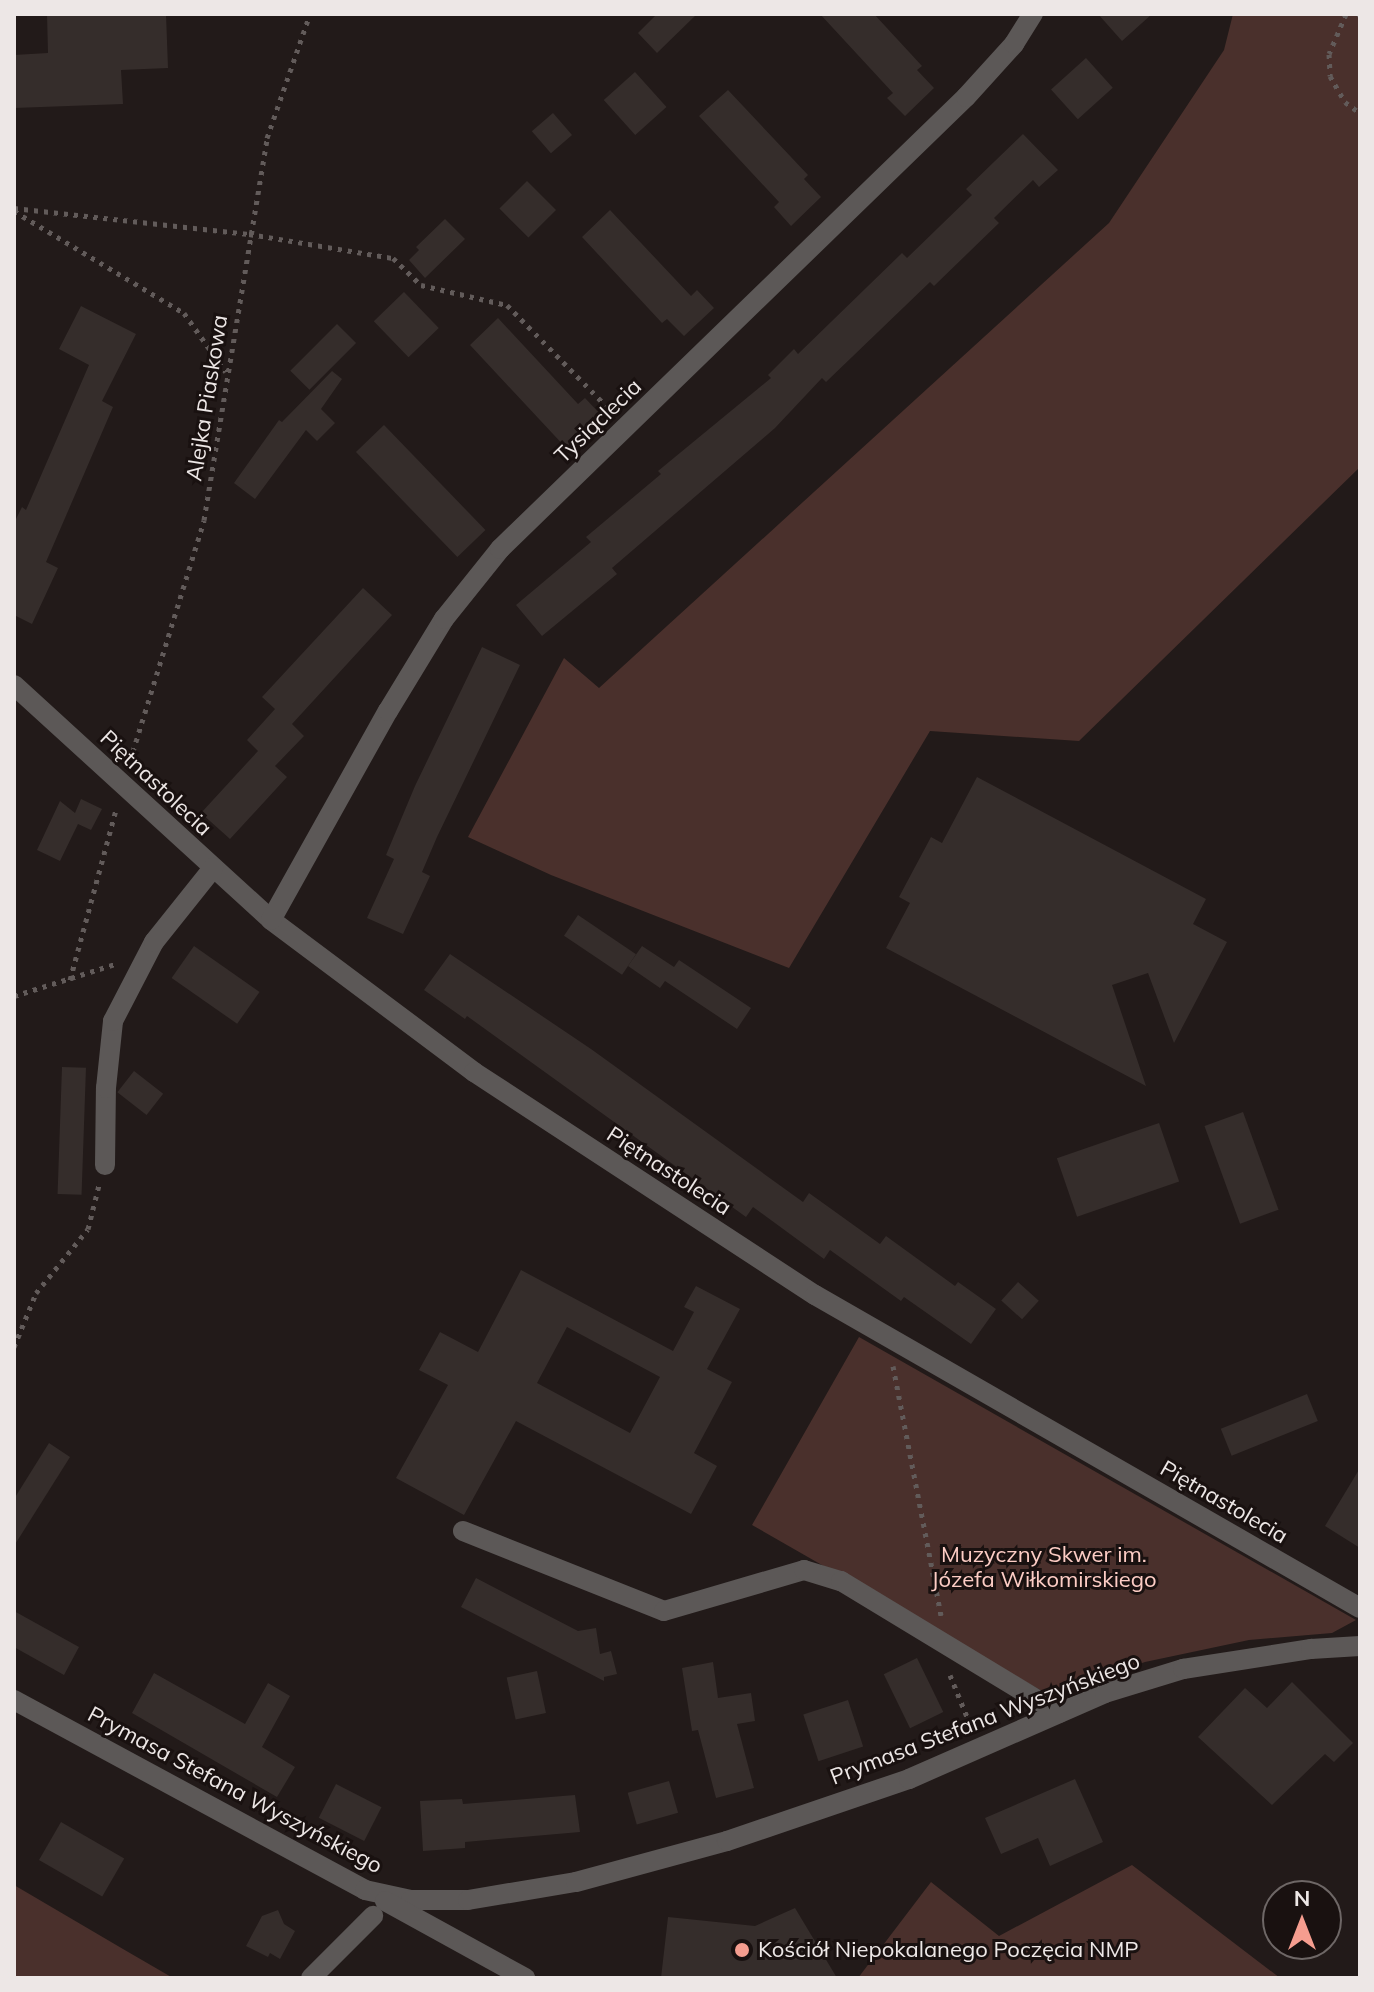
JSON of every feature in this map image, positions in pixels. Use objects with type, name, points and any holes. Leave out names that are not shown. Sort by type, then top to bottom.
[{"type":"street","name":"Tysiąclecia","points":[[271,920],[388,711],[444,619],[500,549],[966,97],[1014,44],[1033,14]]},
{"type":"street","name":"Piętnastolecia","points":[[14,685],[271,920],[474,1072],[815,1295],[1360,1608]]},
{"type":"street","points":[[105,1165],[106,1088],[113,1021],[149,952],[213,868]]},
{"type":"street","points":[[463,1531],[664,1611],[804,1570],[841,1581],[1059,1713]]},
{"type":"street","name":"Prymasa Stefana Wyszyńskiego","points":[[14,1700],[365,1890],[411,1900],[468,1900],[576,1882],[727,1841],[909,1779],[1105,1693],[1183,1669],[1311,1649],[1360,1646]]},
{"type":"street","points":[[365,1890],[525,1978]]},
{"type":"street","points":[[311,1978],[373,1916]]},
{"type":"path","name":"Alejka Piaskowa","points":[[70,980],[123,784],[204,520],[267,138],[310,14]]},
{"type":"path","points":[[1346,14],[1329,54],[1330,76],[1345,102],[1360,113]]},
{"type":"path","points":[[14,209],[249,234],[393,258],[421,285],[507,305],[626,427]]},
{"type":"path","points":[[14,209],[184,313],[227,374]]},
{"type":"path","points":[[14,996],[149,952]]},
{"type":"path","points":[[14,1347],[36,1293],[88,1229],[105,1165]]},
{"type":"path","points":[[888,1337],[943,1624],[940,1652],[980,1748]]},
{"type":"green space","points":[[1233,14],[1360,14],[1360,467],[1079,741],[930,731],[789,968],[551,875],[468,837],[564,658],[599,688],[1109,223],[1224,50]]},
{"type":"green space","name":"Muzyczny Skwer im. Józefa Wiłkomirskiego","points":[[859,1337],[1356,1620],[1332,1633],[1249,1640],[1145,1662],[1049,1695],[752,1525]]},
{"type":"green space","points":[[1132,1865],[1280,1978],[858,1978],[931,1882],[999,1936]]},
{"type":"green space","points":[[14,1885],[123,1949],[173,1978],[14,1978]]},
{"type":"building","points":[[47,14],[166,14],[168,68],[121,70],[123,104],[14,108],[14,55],[48,53]]},
{"type":"building","points":[[657,14],[697,14],[657,53],[638,33]]},
{"type":"building","points":[[820,14],[874,14],[922,66],[917,70],[934,88],[905,116],[887,98],[893,93]]},
{"type":"building","points":[[1098,14],[1152,14],[1122,41]]},
{"type":"building","points":[[1086,58],[1113,88],[1078,119],[1051,89]]},
{"type":"building","points":[[635,72],[666,107],[635,135],[604,100]]},
{"type":"building","points":[[728,90],[808,175],[804,179],[821,197],[791,226],[774,207],[779,202],[699,116]]},
{"type":"building","points":[[553,113],[572,135],[551,153],[532,131]]},
{"type":"building","points":[[1023,134],[1058,170],[1039,187],[1033,180],[994,218],[999,223],[934,286],[930,282],[826,382],[822,378],[775,428],[612,568],[617,574],[542,636],[516,605],[591,542],[586,537],[661,474],[658,471],[771,378],[768,375],[794,349],[798,354],[902,253],[907,258],[972,195],[966,189]]},
{"type":"building","points":[[527,181],[556,210],[528,238],[499,209]]},
{"type":"building","points":[[610,210],[691,296],[697,290],[714,308],[684,336],[667,319],[662,323],[582,237]]},
{"type":"building","points":[[445,219],[465,239],[425,278],[409,260],[419,250],[416,247]]},
{"type":"building","points":[[404,292],[439,328],[409,357],[374,321]]},
{"type":"building","points":[[81,306],[136,334],[102,401],[113,407],[46,562],[58,568],[32,624],[14,615],[14,523],[22,507],[26,510],[89,365],[59,349]]},
{"type":"building","points":[[498,318],[578,404],[585,398],[602,416],[567,449],[470,345]]},
{"type":"building","points":[[337,324],[356,343],[309,390],[290,371]]},
{"type":"building","points":[[332,371],[342,379],[321,409],[335,423],[317,441],[306,430],[255,499],[234,483],[279,420],[282,422]]},
{"type":"building","points":[[384,425],[485,530],[457,557],[356,452]]},
{"type":"building","points":[[363,588],[392,615],[292,724],[304,736],[275,766],[287,777],[230,839],[201,813],[258,751],[247,740],[275,709],[262,697]]},
{"type":"building","points":[[482,647],[520,665],[437,837],[422,872],[430,876],[403,934],[367,918],[394,859],[386,855],[415,786]]},
{"type":"building","points":[[977,777],[1206,899],[1193,924],[1227,942],[1174,1043],[1148,973],[1112,985],[1146,1086],[886,948],[910,903],[899,897],[931,837],[942,843]]},
{"type":"building","points":[[81,799],[102,809],[91,830],[78,824],[60,861],[37,850],[60,801],[75,813]]},
{"type":"building","points":[[578,915],[636,954],[622,975],[564,936]]},
{"type":"building","points":[[194,946],[260,992],[237,1024],[172,978]]},
{"type":"building","points":[[642,946],[674,967],[679,960],[751,1008],[737,1029],[665,981],[660,988],[628,966]]},
{"type":"building","points":[[450,954],[591,1049],[803,1202],[809,1193],[880,1244],[886,1236],[955,1286],[958,1282],[996,1309],[971,1344],[904,1297],[901,1301],[830,1250],[824,1259],[753,1207],[746,1217],[467,1016],[465,1019],[424,990]]},
{"type":"building","points":[[62,1067],[86,1068],[82,1195],[58,1194]]},
{"type":"building","points":[[134,1071],[163,1094],[147,1115],[117,1092]]},
{"type":"building","points":[[1243,1112],[1279,1210],[1240,1224],[1204,1126]]},
{"type":"building","points":[[1159,1123],[1179,1182],[1077,1217],[1057,1158]]},
{"type":"building","points":[[521,1270],[673,1351],[694,1312],[684,1307],[696,1286],[740,1309],[707,1369],[732,1382],[694,1453],[717,1466],[691,1514],[516,1421],[464,1515],[396,1478],[448,1385],[419,1370],[440,1332],[478,1352]],"holes":[[[567,1327],[660,1377],[630,1433],[537,1383]]]},
{"type":"building","points":[[1018,1282],[1039,1301],[1022,1319],[1001,1301]]},
{"type":"building","points":[[1307,1394],[1318,1421],[1232,1456],[1221,1429]]},
{"type":"building","points":[[49,1443],[70,1457],[14,1546],[14,1499]]},
{"type":"building","points":[[1360,1468],[1360,1548],[1325,1526]]},
{"type":"building","points":[[476,1578],[578,1631],[596,1628],[600,1654],[611,1651],[617,1674],[604,1677],[604,1681],[461,1607]]},
{"type":"building","points":[[14,1611],[79,1647],[64,1675],[14,1647]]},
{"type":"building","points":[[917,1658],[943,1712],[910,1728],[884,1674]]},
{"type":"building","points":[[713,1662],[718,1698],[751,1693],[755,1721],[737,1724],[754,1788],[716,1798],[698,1730],[692,1731],[682,1668]]},
{"type":"building","points":[[537,1671],[546,1713],[516,1720],[507,1677]]},
{"type":"building","points":[[154,1673],[245,1724],[268,1683],[290,1696],[262,1747],[295,1767],[277,1797],[132,1713]]},
{"type":"building","points":[[1292,1682],[1353,1743],[1334,1762],[1325,1754],[1272,1805],[1198,1737],[1245,1688],[1267,1708]]},
{"type":"building","points":[[848,1700],[863,1747],[818,1761],[803,1715]]},
{"type":"building","points":[[1075,1779],[1103,1842],[1050,1866],[1038,1838],[1001,1854],[985,1818]]},
{"type":"building","points":[[669,1781],[678,1813],[637,1825],[628,1793]]},
{"type":"building","points":[[336,1784],[381,1807],[364,1841],[319,1818]]},
{"type":"building","points":[[575,1795],[580,1832],[465,1842],[465,1848],[423,1851],[420,1801],[462,1799],[463,1804]]},
{"type":"building","points":[[61,1822],[124,1858],[102,1897],[39,1860]]},
{"type":"building","name":"Kościół Niepokalanego Poczęcia NMP","points":[[795,1908],[837,1978],[661,1978],[668,1917],[755,1926]]},
{"type":"building","points":[[278,1910],[284,1924],[295,1931],[280,1959],[270,1953],[268,1957],[246,1946],[262,1916]]},
{"type":"place","name":"Kościół Niepokalanego Poczęcia NMP","points":[[742,1950]]}]
